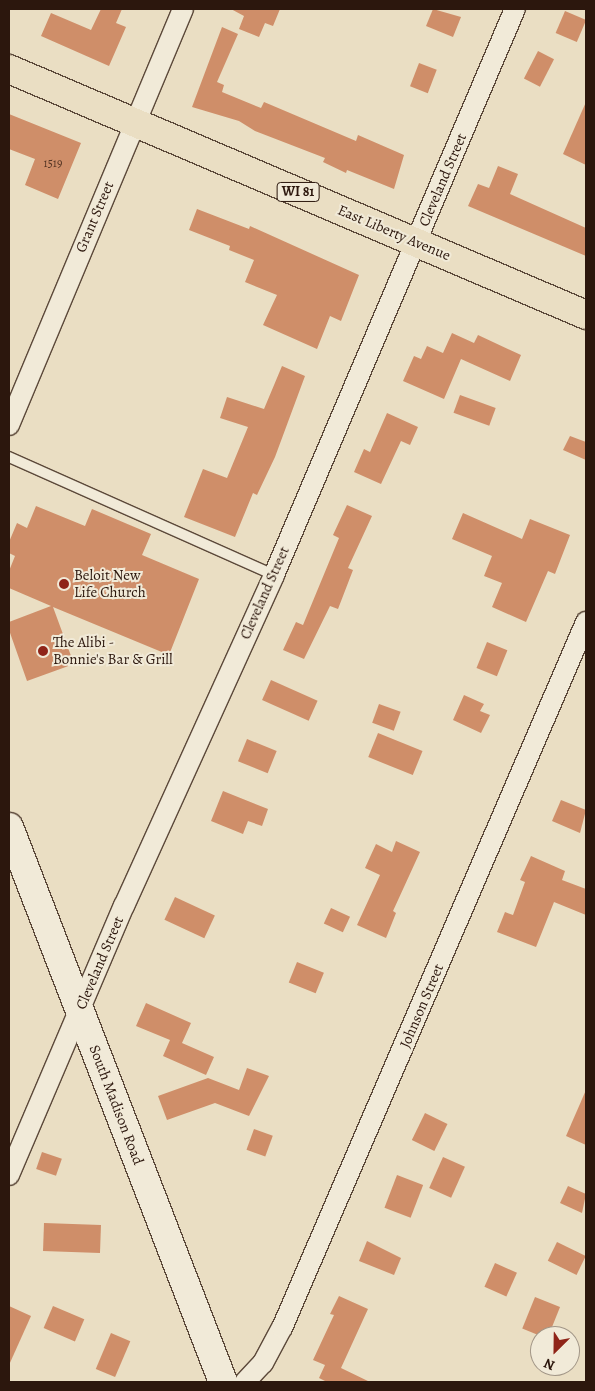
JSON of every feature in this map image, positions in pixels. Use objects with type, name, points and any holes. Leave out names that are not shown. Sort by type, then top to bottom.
[{"type":"main road","name":"East Liberty Avenue","points":[[9,69],[586,315]]},
{"type":"main road","name":"South Madison Road","points":[[9,827],[223,1382]]},
{"type":"street","name":"Grant Street","points":[[9,425],[183,9]]},
{"type":"street","name":"Cleveland Street","points":[[9,1175],[79,1011],[274,574],[514,9]]},
{"type":"street","name":"Johnson Street","points":[[245,1382],[263,1363],[282,1328],[586,622]]},
{"type":"lane","points":[[9,457],[274,574]]},
{"type":"building","points":[[101,9],[122,9],[116,23],[126,27],[109,66],[41,36],[51,13],[91,30]]},
{"type":"building","points":[[231,9],[280,9],[273,26],[265,23],[259,37],[239,29],[244,16]]},
{"type":"building","points":[[433,9],[461,17],[453,37],[426,26]]},
{"type":"building","points":[[565,11],[586,20],[577,42],[556,33]]},
{"type":"building","points":[[222,27],[238,34],[217,82],[224,85],[222,92],[261,108],[264,102],[356,141],[358,135],[404,155],[394,189],[347,170],[346,173],[323,162],[325,158],[255,131],[239,121],[192,107]]},
{"type":"building","points":[[538,51],[554,59],[540,87],[524,79]]},
{"type":"building","points":[[419,63],[437,70],[428,93],[410,86]]},
{"type":"building","points":[[586,102],[586,165],[563,154]]},
{"type":"building","points":[[9,114],[81,143],[58,199],[25,185],[35,159],[9,149]]},
{"type":"building","points":[[498,166],[518,174],[510,194],[586,228],[586,256],[468,206],[478,184],[489,188]]},
{"type":"building","points":[[197,209],[249,229],[250,226],[359,275],[341,321],[330,316],[317,349],[263,325],[277,295],[245,282],[254,260],[229,250],[230,246],[189,230]]},
{"type":"building","points":[[452,333],[474,343],[478,335],[521,355],[510,381],[461,359],[444,399],[403,381],[414,356],[421,359],[427,346],[443,353]]},
{"type":"building","points":[[282,366],[305,376],[275,457],[257,495],[253,493],[235,537],[184,517],[203,469],[227,478],[248,427],[220,418],[227,397],[264,409]]},
{"type":"building","points":[[460,395],[496,408],[489,426],[454,413]]},
{"type":"building","points":[[387,413],[418,427],[410,445],[401,441],[381,484],[354,472],[364,449],[370,452]]},
{"type":"building","points":[[570,436],[586,442],[586,460],[563,450]]},
{"type":"building","points":[[347,505],[372,516],[348,568],[353,570],[338,609],[330,606],[304,659],[283,650],[296,622],[303,625],[339,538],[333,535]]},
{"type":"building","name":"Beloit New Life Church","points":[[36,506],[85,526],[92,509],[151,534],[142,555],[199,579],[169,655],[53,607],[74,664],[27,681],[9,630],[9,622],[51,606],[9,588],[9,571],[15,556],[9,553],[9,542],[17,523],[27,528]]},
{"type":"building","points":[[463,513],[522,539],[530,519],[570,535],[555,574],[548,571],[526,622],[492,607],[502,583],[484,576],[492,556],[452,539]]},
{"type":"building","points":[[487,642],[507,650],[497,676],[477,668]]},
{"type":"building","points":[[271,680],[318,701],[309,721],[262,700]]},
{"type":"building","points":[[464,695],[484,704],[480,711],[490,715],[481,733],[453,720]]},
{"type":"building","points":[[379,704],[401,712],[394,731],[372,723]]},
{"type":"building","points":[[378,733],[423,751],[413,775],[368,757]]},
{"type":"building","points":[[247,739],[277,751],[268,773],[238,761]]},
{"type":"building","points":[[223,791],[268,809],[262,826],[248,821],[243,834],[211,821]]},
{"type":"building","points":[[561,800],[586,810],[580,833],[552,821]]},
{"type":"building","points":[[396,841],[420,852],[393,911],[396,913],[386,938],[357,925],[380,875],[365,868],[376,844],[392,852]]},
{"type":"building","points":[[531,856],[565,871],[562,880],[586,889],[586,915],[554,902],[536,947],[497,932],[505,912],[513,915],[525,882],[520,880]]},
{"type":"building","points":[[175,897],[215,916],[204,938],[164,920]]},
{"type":"building","points":[[331,908],[350,917],[343,932],[324,923]]},
{"type":"building","points":[[297,962],[324,973],[316,993],[289,982]]},
{"type":"building","points":[[146,1003],[191,1023],[182,1043],[214,1057],[206,1075],[163,1056],[170,1040],[136,1026]]},
{"type":"building","points":[[247,1068],[269,1076],[249,1116],[215,1103],[167,1120],[158,1096],[208,1078],[239,1090]]},
{"type":"building","points":[[586,1090],[586,1145],[566,1136]]},
{"type":"building","points":[[425,1113],[447,1124],[434,1151],[412,1140]]},
{"type":"building","points":[[254,1129],[273,1136],[265,1157],[246,1150]]},
{"type":"building","points":[[42,1152],[62,1159],[56,1176],[36,1169]]},
{"type":"building","points":[[443,1157],[465,1167],[451,1198],[429,1188]]},
{"type":"building","points":[[397,1175],[423,1185],[411,1218],[384,1208]]},
{"type":"building","points":[[568,1186],[586,1194],[582,1213],[560,1203]]},
{"type":"building","points":[[44,1223],[101,1225],[100,1253],[43,1251]]},
{"type":"building","points":[[367,1241],[401,1258],[394,1275],[359,1261]]},
{"type":"building","points":[[557,1242],[586,1256],[577,1275],[548,1261]]},
{"type":"building","points":[[495,1263],[517,1273],[506,1297],[484,1287]]},
{"type":"building","points":[[339,1296],[368,1309],[341,1368],[370,1382],[327,1382],[319,1378],[325,1365],[313,1360],[334,1315],[330,1314]]},
{"type":"building","points":[[535,1297],[560,1307],[552,1326],[530,1326],[530,1332],[522,1329]]},
{"type":"building","points":[[9,1306],[31,1316],[9,1365]]},
{"type":"building","points":[[53,1306],[84,1319],[75,1341],[44,1328]]},
{"type":"building","points":[[111,1333],[130,1341],[115,1377],[96,1369]]},
{"type":"place","name":"Beloit New Life Church","points":[[64,584]]},
{"type":"place","name":"The Alibi - Bonnie's Bar & Grill","points":[[43,651]]}]
